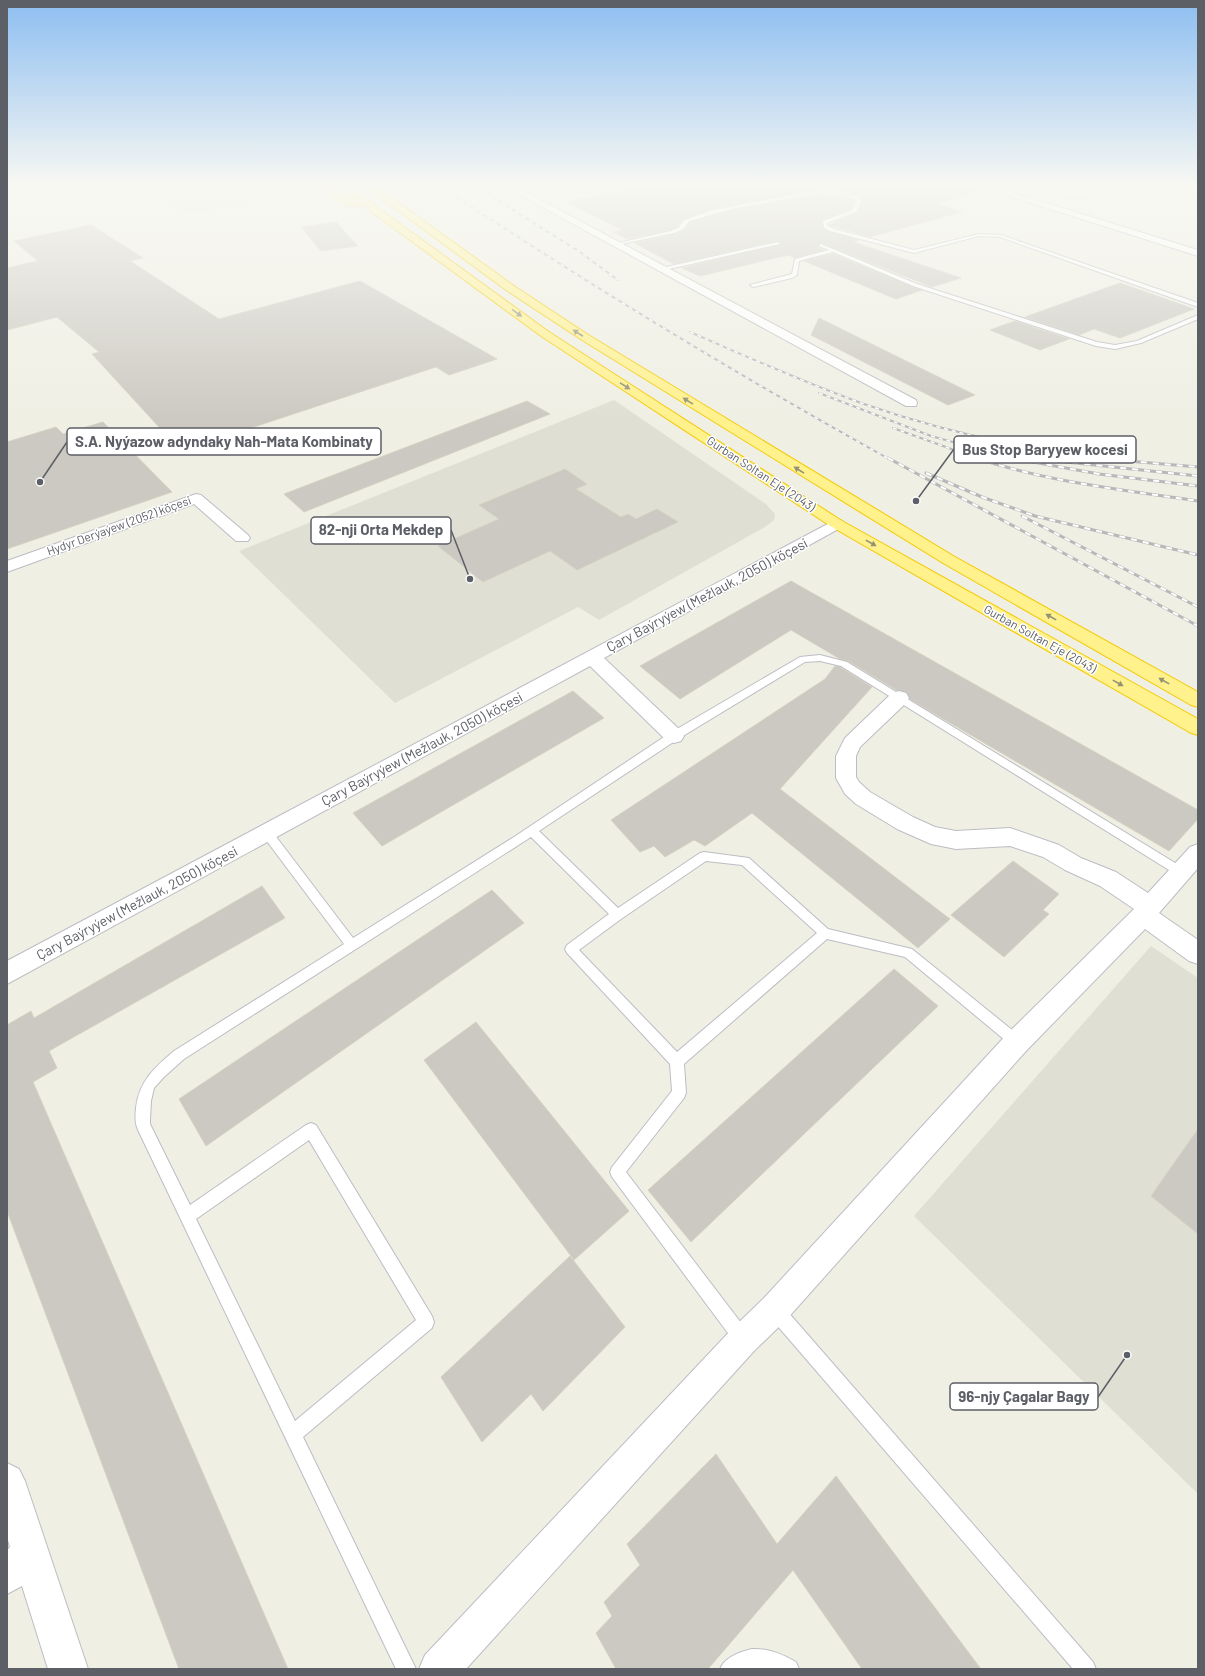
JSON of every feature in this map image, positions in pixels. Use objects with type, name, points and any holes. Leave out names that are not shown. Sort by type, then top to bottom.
[{"type":"highway","name":"Gurban Soltan Eje (2043)","points":[[450,264],[546,334],[837,524],[1198,728]]},
{"type":"highway","name":"Gurban Soltan Eje (2043)","points":[[477,264],[586,338],[832,490],[949,560],[1198,700]]},
{"type":"street","points":[[652,264],[910,403]]},
{"type":"street","name":"Hydyr Derýaýew (2052) köçesi","points":[[7,567],[196,498],[242,538]]},
{"type":"street","name":"Çary Baýryýew (Mežlauk, 2050) köçesi","points":[[7,973],[837,524]]},
{"type":"street","points":[[592,657],[674,736]]},
{"type":"street","points":[[899,698],[852,743],[846,756],[846,778],[852,788],[863,798],[906,823],[931,835],[956,840],[986,837],[1010,837],[1051,851],[1073,864],[1108,879],[1198,953]]},
{"type":"street","points":[[439,1669],[743,1340],[775,1309],[1017,1042],[1146,911],[1189,863]]},
{"type":"street","points":[[7,1482],[19,1564],[68,1669]]},
{"type":"lane","points":[[660,269],[682,264]]},
{"type":"lane","points":[[753,285],[790,277],[794,275],[797,264]]},
{"type":"lane","points":[[864,264],[915,285],[1085,341],[1107,346],[1115,347],[1139,342],[1198,317]]},
{"type":"lane","points":[[1082,264],[1198,305]]},
{"type":"lane","points":[[406,1669],[143,1125],[142,1114],[145,1099],[152,1080],[179,1055],[532,831],[674,736],[803,659],[820,658],[844,664],[899,698],[1189,863]]},
{"type":"lane","points":[[532,831],[616,915]]},
{"type":"lane","points":[[267,833],[352,946]]},
{"type":"lane","points":[[743,1340],[617,1172],[679,1094],[677,1061],[571,949],[616,915],[704,856],[745,861],[825,933],[908,953],[1017,1042]]},
{"type":"lane","points":[[677,1061],[825,933]]},
{"type":"lane","points":[[187,1216],[311,1130],[426,1322],[293,1434]]},
{"type":"lane","points":[[775,1309],[1086,1669]]},
{"type":"lane","points":[[730,1669],[749,1659],[766,1658],[781,1664],[788,1669]]},
{"type":"shaded area","points":[[614,400],[766,504],[775,514],[774,520],[765,527],[599,620],[578,607],[395,703],[239,551]]},
{"type":"shaded area","points":[[1151,946],[1198,978],[1198,1494],[914,1216]]},
{"type":"building","points":[[24,264],[135,264],[219,319],[360,281],[497,359],[449,375],[436,367],[181,451],[92,354],[99,352],[57,317],[7,330],[7,268]]},
{"type":"building","points":[[698,264],[749,264],[700,276],[682,268]]},
{"type":"building","points":[[812,264],[858,264],[922,290],[896,299]]},
{"type":"building","points":[[875,264],[920,264],[961,278],[932,287]]},
{"type":"building","points":[[1120,283],[1194,309],[1120,338],[1094,329],[1079,335],[1025,317]]},
{"type":"building","points":[[819,318],[975,395],[948,405],[811,335]]},
{"type":"building","points":[[1015,321],[1069,339],[1040,350],[990,330]]},
{"type":"building","points":[[527,401],[550,414],[304,512],[284,494]]},
{"type":"building","points":[[103,422],[172,492],[7,549],[7,442],[56,427],[63,434]]},
{"type":"building","points":[[565,469],[587,484],[576,489],[621,517],[628,514],[636,519],[657,509],[678,522],[577,570],[550,551],[483,582],[438,546],[499,519],[479,505]]},
{"type":"building","points":[[791,581],[1198,810],[1198,819],[1169,851],[928,710],[910,699],[906,692],[896,690],[848,661],[840,659],[791,630],[680,699],[640,666]]},
{"type":"building","points":[[835,666],[840,667],[872,687],[780,789],[950,919],[918,948],[752,813],[705,846],[694,840],[665,857],[654,846],[640,852],[611,820],[825,679]]},
{"type":"building","points":[[573,691],[604,718],[382,846],[353,813]]},
{"type":"building","points":[[1013,861],[1059,894],[1043,910],[1049,914],[1004,957],[951,915]]},
{"type":"building","points":[[262,886],[285,918],[49,1051],[57,1068],[33,1082],[288,1669],[179,1669],[7,1211],[7,1025],[31,1011],[34,1018]]},
{"type":"building","points":[[492,890],[524,923],[206,1146],[179,1099]]},
{"type":"building","points":[[894,969],[938,1006],[691,1242],[648,1190]]},
{"type":"building","points":[[476,1022],[629,1211],[574,1260],[424,1060]]},
{"type":"building","points":[[1198,1129],[1198,1234],[1151,1196]]},
{"type":"building","points":[[570,1256],[625,1327],[543,1411],[531,1394],[482,1442],[441,1377]]},
{"type":"building","points":[[716,1454],[777,1544],[836,1476],[981,1669],[862,1669],[793,1570],[708,1669],[616,1669],[596,1633],[612,1616],[604,1602],[640,1565],[627,1544]]},
{"type":"railway","points":[[560,264],[718,361],[889,459]]},
{"type":"railway","points":[[597,264],[618,280]]},
{"type":"railway","points":[[690,332],[777,370],[893,414],[981,438],[1040,450],[1100,459]]},
{"type":"railway","points":[[819,393],[931,436],[1012,458]]},
{"type":"railway","points":[[893,428],[977,458]]},
{"type":"railway","points":[[980,444],[1054,459]]},
{"type":"railway","points":[[888,458],[1198,626]]},
{"type":"railway","points":[[977,458],[1058,479],[1198,501]]},
{"type":"railway","points":[[1012,458],[1099,474],[1198,486]]},
{"type":"railway","points":[[1049,458],[1066,462],[1198,476]]},
{"type":"railway","points":[[1093,458],[1198,467]]},
{"type":"railway","points":[[926,473],[982,497],[1035,516],[1198,555]]},
{"type":"railway","points":[[1022,516],[1198,607]]},
{"type":"place","name":"S.A. Nyýazow adyndaky Nah-Mata Kombinaty","points":[[40,482]]},
{"type":"place","name":"Bus Stop Baryyew kocesi","points":[[916,501]]},
{"type":"place","name":"82-nji Orta Mekdep","points":[[470,579]]},
{"type":"place","name":"96-njy Çagalar Bagy","points":[[1127,1355]]}]
